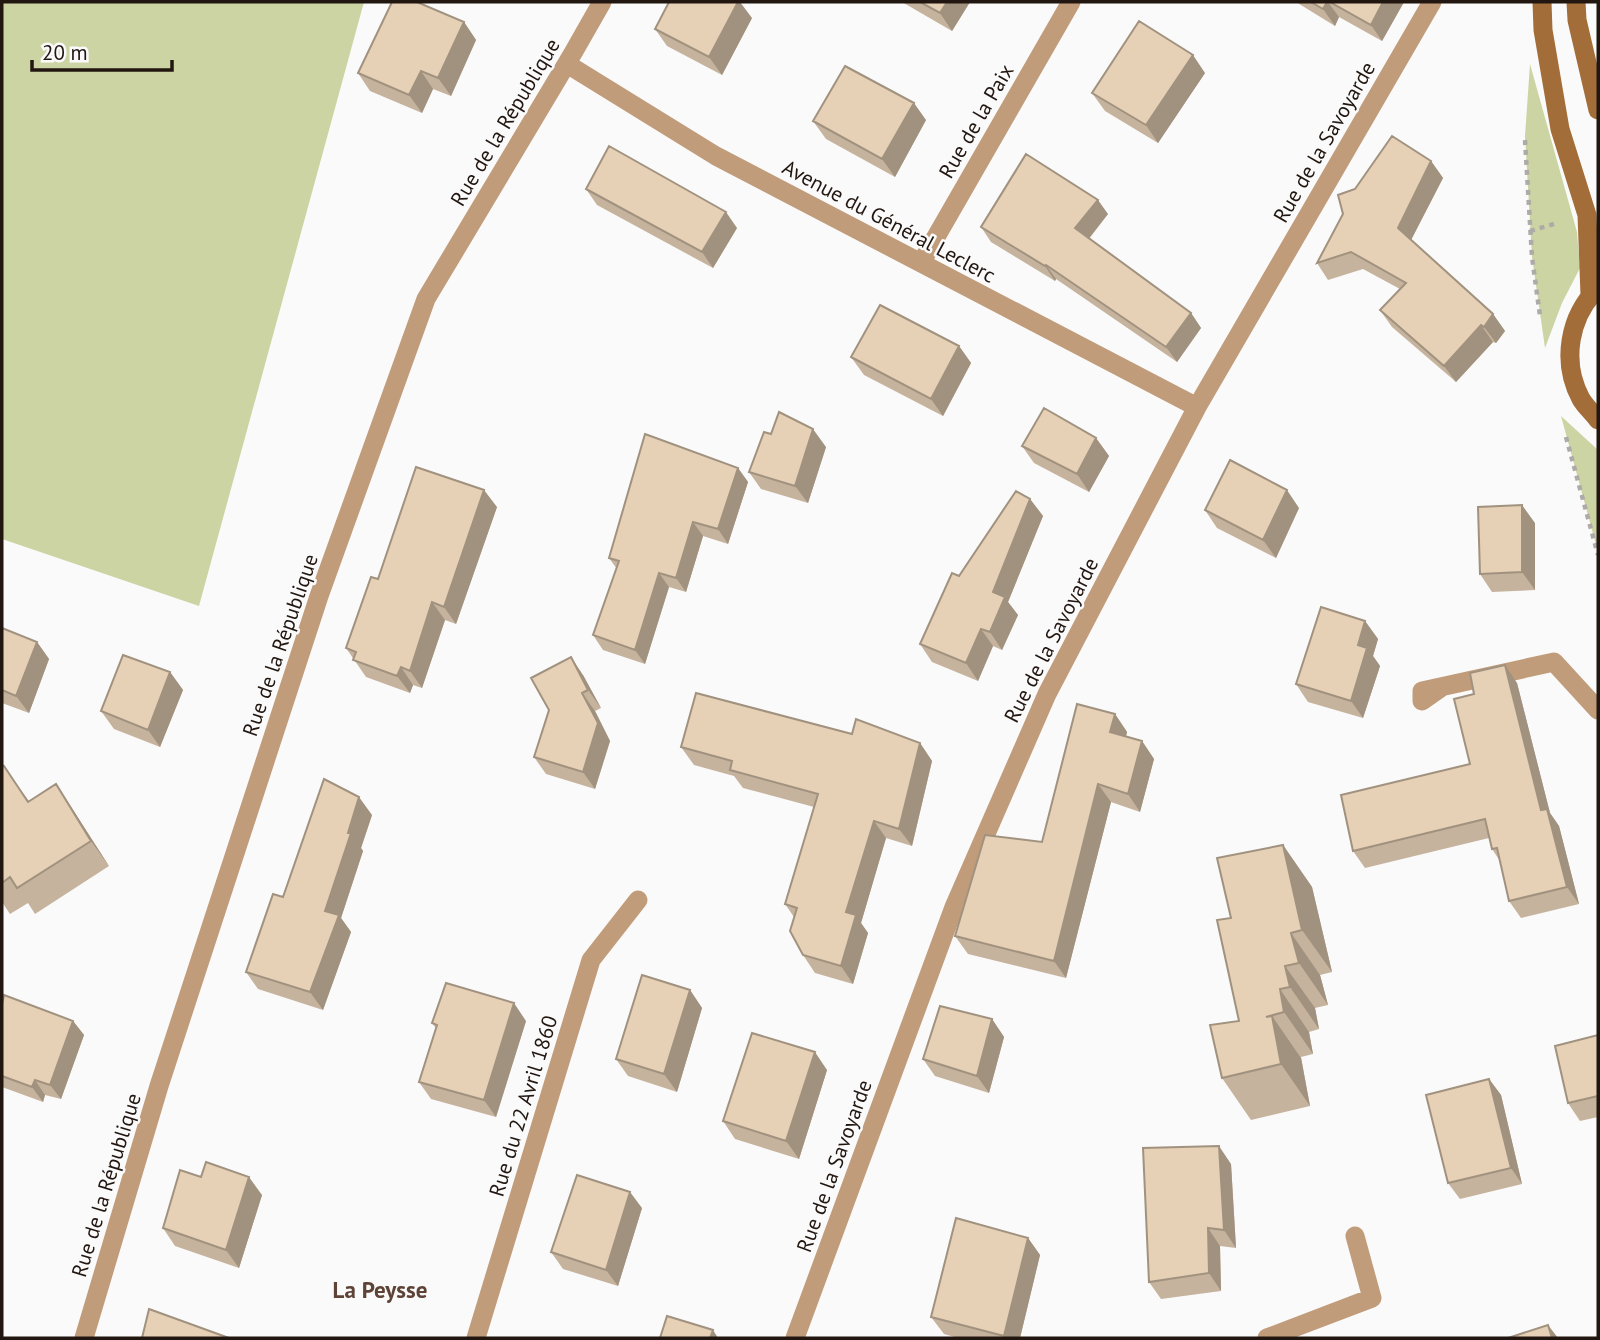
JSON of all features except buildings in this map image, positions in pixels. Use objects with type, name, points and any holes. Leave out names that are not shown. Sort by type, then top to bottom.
[{"type":"main road","points":[[1542,2],[1543,30],[1560,129],[1587,215],[1594,291],[1576,319],[1569,345],[1572,373],[1581,399],[1598,420]]},
{"type":"main road","points":[[1576,2],[1577,20],[1598,110]]},
{"type":"street","name":"Rue de la République","points":[[84,1338],[159,1086],[319,596],[426,299],[602,2]]},
{"type":"street","name":"Rue de la Paix","points":[[921,263],[1071,2]]},
{"type":"street","name":"Rue de la Savoyarde","points":[[795,1338],[954,907],[1047,694],[1197,407],[1432,2]]},
{"type":"street","name":"Avenue du Général Leclerc","points":[[567,64],[716,156],[1197,407]]},
{"type":"street","points":[[1442,687],[1554,662],[1598,710]]},
{"type":"street","name":"Rue du 22 Avril 1860","points":[[476,1338],[591,960],[638,900]]},
{"type":"street","points":[[1267,1338],[1372,1298],[1355,1236]]},
{"type":"green space","points":[[2,2],[364,2],[199,606],[2,539]]},
{"type":"green space","points":[[1530,64],[1577,232],[1580,268],[1562,303],[1545,348],[1532,257],[1525,136]]},
{"type":"green space","points":[[1561,416],[1598,450],[1598,552]]},
{"type":"district","name":"La Peysse","points":[[380,1289]]}]
